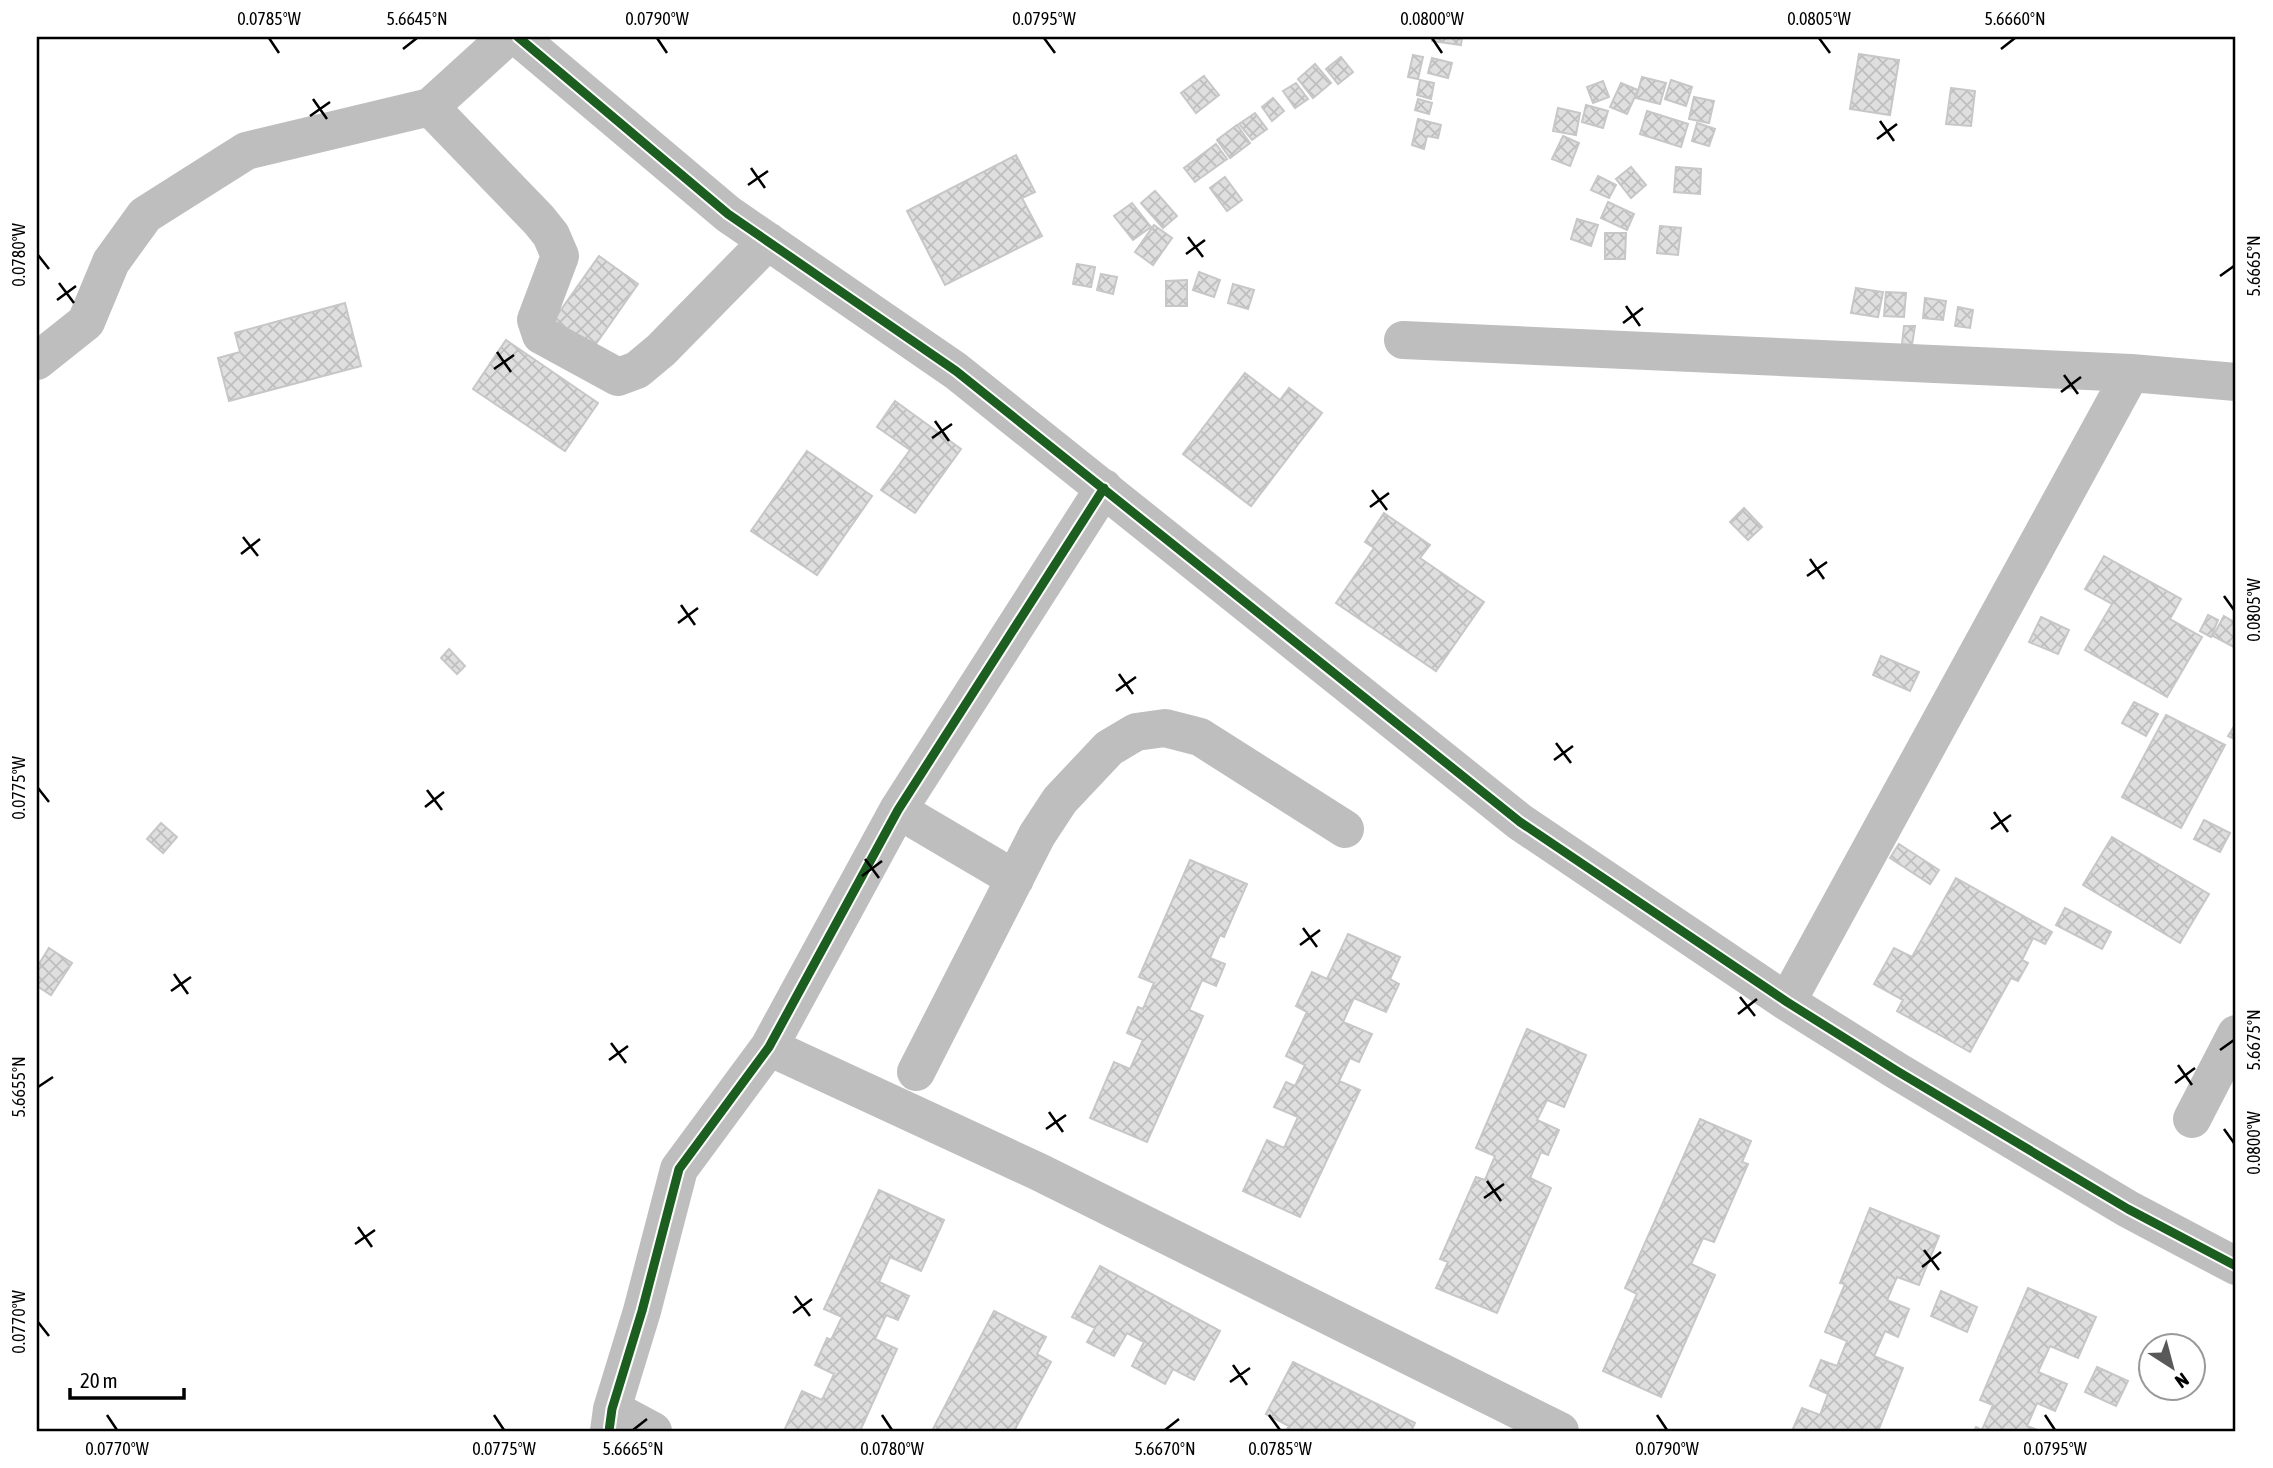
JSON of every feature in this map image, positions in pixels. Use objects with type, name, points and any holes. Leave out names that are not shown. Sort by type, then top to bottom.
[{"type":"street","points":[[37,361],[86,322],[110,262],[145,215],[246,150],[430,107],[507,37]]},
{"type":"street","points":[[518,37],[728,214],[956,371],[1520,822],[1787,1002],[1897,1071],[2105,1195],[2236,1266]]},
{"type":"street","points":[[430,107],[551,235],[560,256],[536,320],[541,335],[618,377],[637,370],[661,351],[768,241]]},
{"type":"street","points":[[1403,340],[2131,373],[2236,382]]},
{"type":"street","points":[[1787,1002],[2131,373]]},
{"type":"street","points":[[653,1431],[610,1420],[679,1169],[769,1047],[898,810],[1104,488]]},
{"type":"street","points":[[916,1072],[1037,835],[1060,800],[1109,748],[1136,732],[1166,728],[1200,737],[1345,829]]},
{"type":"street","points":[[898,810],[1015,879]]},
{"type":"street","points":[[2192,1119],[2236,1034]]},
{"type":"street","points":[[769,1047],[1039,1172],[1560,1431]]},
{"type":"building","points":[[1433,37],[1462,37],[1461,45],[1432,41]]},
{"type":"building","points":[[1859,54],[1899,60],[1890,115],[1850,109]]},
{"type":"building","points":[[1413,55],[1423,57],[1418,79],[1408,77]]},
{"type":"building","points":[[1341,57],[1353,72],[1338,84],[1326,69]]},
{"type":"building","points":[[1432,58],[1452,63],[1448,78],[1428,73]]},
{"type":"building","points":[[1315,64],[1331,83],[1313,98],[1298,79]]},
{"type":"building","points":[[1204,76],[1219,95],[1196,113],[1181,93]]},
{"type":"building","points":[[1642,77],[1666,83],[1660,104],[1636,98]]},
{"type":"building","points":[[1420,80],[1434,83],[1431,99],[1417,95]]},
{"type":"building","points":[[1671,80],[1692,87],[1686,106],[1665,99]]},
{"type":"building","points":[[1603,81],[1609,97],[1593,103],[1587,87]]},
{"type":"building","points":[[1296,83],[1308,99],[1295,108],[1283,91]]},
{"type":"building","points":[[1621,83],[1638,90],[1627,114],[1610,107]]},
{"type":"building","points":[[1951,88],[1975,91],[1971,126],[1946,124]]},
{"type":"building","points":[[1694,97],[1714,101],[1709,123],[1689,119]]},
{"type":"building","points":[[1273,98],[1284,111],[1272,121],[1262,107]]},
{"type":"building","points":[[1418,99],[1432,103],[1429,114],[1415,110]]},
{"type":"building","points":[[1586,105],[1608,111],[1603,128],[1582,122]]},
{"type":"building","points":[[1558,108],[1580,113],[1576,135],[1553,131]]},
{"type":"building","points":[[1647,111],[1688,124],[1681,147],[1640,134]]},
{"type":"building","points":[[1255,113],[1267,129],[1252,140],[1239,124]]},
{"type":"building","points":[[1418,119],[1441,125],[1438,138],[1427,136],[1424,149],[1412,145]]},
{"type":"building","points":[[1697,123],[1715,129],[1709,146],[1692,141]]},
{"type":"building","points":[[1237,125],[1250,143],[1230,158],[1217,140]]},
{"type":"building","points":[[1563,136],[1579,143],[1570,166],[1552,159]]},
{"type":"building","points":[[1216,144],[1227,159],[1195,182],[1184,168]]},
{"type":"building","points":[[1016,155],[1035,192],[1022,198],[1042,236],[945,285],[907,211]]},
{"type":"building","points":[[1631,167],[1646,185],[1631,198],[1616,179]]},
{"type":"building","points":[[1676,167],[1701,169],[1700,194],[1674,192]]},
{"type":"building","points":[[1598,176],[1616,185],[1609,198],[1591,190]]},
{"type":"building","points":[[1225,177],[1242,200],[1227,211],[1210,188]]},
{"type":"building","points":[[1155,191],[1177,216],[1163,228],[1141,203]]},
{"type":"building","points":[[1608,202],[1634,214],[1627,230],[1601,218]]},
{"type":"building","points":[[1132,203],[1151,227],[1133,240],[1114,216]]},
{"type":"building","points":[[1577,219],[1598,225],[1591,246],[1571,239]]},
{"type":"building","points":[[1154,225],[1172,238],[1153,265],[1135,252]]},
{"type":"building","points":[[1660,226],[1681,228],[1678,255],[1657,253]]},
{"type":"building","points":[[1605,233],[1626,233],[1625,259],[1605,259]]},
{"type":"building","points":[[599,256],[638,284],[586,358],[546,331]]},
{"type":"building","points":[[1077,264],[1095,267],[1091,287],[1073,284]]},
{"type":"building","points":[[1199,272],[1220,280],[1214,297],[1193,290]]},
{"type":"building","points":[[1101,274],[1117,277],[1113,294],[1097,290]]},
{"type":"building","points":[[1187,280],[1187,306],[1166,306],[1166,281]]},
{"type":"building","points":[[1233,284],[1254,290],[1248,309],[1228,303]]},
{"type":"building","points":[[1856,288],[1883,292],[1878,317],[1851,313]]},
{"type":"building","points":[[1886,292],[1906,293],[1904,317],[1884,316]]},
{"type":"building","points":[[1925,298],[1946,301],[1943,320],[1923,318]]},
{"type":"building","points":[[345,303],[361,366],[229,401],[218,358],[240,352],[235,333]]},
{"type":"building","points":[[1958,307],[1973,310],[1970,328],[1955,326]]},
{"type":"building","points":[[1904,326],[1915,326],[1912,345],[1902,344]]},
{"type":"building","points":[[506,340],[598,403],[565,451],[473,389]]},
{"type":"building","points":[[1245,373],[1280,400],[1289,388],[1322,413],[1251,506],[1183,454]]},
{"type":"building","points":[[895,401],[961,449],[915,513],[881,490],[910,450],[877,427]]},
{"type":"building","points":[[807,451],[872,496],[817,575],[751,531]]},
{"type":"building","points":[[1744,508],[1762,527],[1748,540],[1730,522]]},
{"type":"building","points":[[1384,513],[1430,545],[1420,558],[1484,602],[1436,671],[1336,603],[1374,548],[1365,542]]},
{"type":"building","points":[[2104,556],[2181,599],[2170,619],[2202,637],[2167,697],[2085,650],[2112,604],[2085,589]]},
{"type":"building","points":[[2208,615],[2218,620],[2211,637],[2200,631]]},
{"type":"building","points":[[2224,616],[2236,623],[2236,648],[2213,636]]},
{"type":"building","points":[[2041,617],[2069,630],[2058,654],[2029,642]]},
{"type":"building","points":[[449,649],[465,666],[457,674],[441,658]]},
{"type":"building","points":[[1881,656],[1919,672],[1910,691],[1873,675]]},
{"type":"building","points":[[2134,702],[2158,714],[2146,736],[2122,723]]},
{"type":"building","points":[[2166,715],[2225,745],[2181,828],[2122,797]]},
{"type":"building","points":[[2236,723],[2236,740],[2228,736]]},
{"type":"building","points":[[2204,820],[2230,833],[2220,852],[2194,839]]},
{"type":"building","points":[[161,823],[177,837],[163,853],[147,839]]},
{"type":"building","points":[[2112,837],[2209,894],[2180,943],[2083,885]]},
{"type":"building","points":[[1899,844],[1939,870],[1930,884],[1890,858]]},
{"type":"building","points":[[1190,860],[1247,884],[1224,937],[1220,935],[1210,958],[1225,964],[1216,986],[1202,980],[1189,1010],[1203,1016],[1147,1142],[1090,1118],[1114,1062],[1130,1069],[1143,1040],[1127,1033],[1138,1007],[1143,1009],[1154,983],[1139,977]]},
{"type":"building","points":[[1956,878],[2052,932],[2045,944],[2033,938],[2022,960],[2028,963],[2018,981],[2011,978],[1970,1052],[1897,1011],[1903,1000],[1874,984],[1894,948],[1912,957]]},
{"type":"building","points":[[2065,908],[2111,932],[2102,949],[2056,925]]},
{"type":"building","points":[[1348,934],[1400,957],[1390,979],[1399,984],[1386,1012],[1354,998],[1343,1022],[1372,1034],[1359,1062],[1350,1058],[1339,1081],[1360,1090],[1300,1217],[1243,1191],[1267,1140],[1284,1148],[1298,1117],[1274,1107],[1286,1082],[1295,1086],[1305,1065],[1286,1056],[1307,1012],[1296,1006],[1312,972],[1327,979]]},
{"type":"building","points":[[49,948],[72,963],[51,995],[37,986],[37,967]]},
{"type":"building","points":[[1527,1029],[1586,1055],[1564,1107],[1547,1100],[1537,1120],[1559,1130],[1548,1155],[1541,1152],[1530,1178],[1551,1188],[1497,1313],[1436,1288],[1448,1262],[1440,1259],[1476,1177],[1485,1180],[1495,1156],[1476,1148]]},
{"type":"building","points":[[1700,1119],[1751,1141],[1742,1162],[1748,1164],[1714,1242],[1703,1238],[1691,1264],[1715,1275],[1661,1397],[1603,1371],[1637,1294],[1625,1288]]},
{"type":"building","points":[[879,1190],[944,1220],[921,1271],[890,1257],[879,1282],[909,1296],[898,1320],[886,1315],[875,1339],[897,1349],[860,1431],[784,1431],[802,1391],[822,1400],[834,1374],[815,1365],[827,1338],[831,1340],[842,1317],[824,1309]]},
{"type":"building","points":[[1870,1208],[1939,1236],[1919,1285],[1897,1277],[1887,1300],[1909,1309],[1898,1337],[1885,1331],[1874,1356],[1903,1368],[1878,1431],[1792,1431],[1802,1408],[1820,1415],[1828,1394],[1810,1386],[1821,1360],[1837,1366],[1847,1341],[1825,1332],[1845,1284],[1840,1283]]},
{"type":"building","points":[[1100,1266],[1220,1331],[1194,1380],[1173,1369],[1165,1384],[1132,1366],[1144,1342],[1127,1333],[1114,1356],[1087,1342],[1095,1328],[1072,1317]]},
{"type":"building","points":[[2028,1288],[2096,1317],[2078,1358],[2050,1346],[2038,1372],[2067,1384],[2055,1411],[2037,1403],[2027,1426],[2040,1431],[1974,1431],[1976,1427],[1982,1430],[1993,1405],[1980,1400]]},
{"type":"building","points":[[1941,1291],[1977,1307],[1967,1332],[1931,1316]]},
{"type":"building","points":[[994,1311],[1046,1337],[1037,1354],[1051,1362],[1014,1431],[932,1431]]},
{"type":"building","points":[[1293,1362],[1415,1423],[1411,1431],[1286,1431],[1289,1426],[1266,1414]]},
{"type":"building","points":[[2097,1367],[2128,1381],[2116,1406],[2085,1392]]},
{"type":"cycle path","points":[[518,37],[728,214],[956,371],[1520,822],[1787,1002],[1897,1071],[2128,1209],[2236,1266]]},
{"type":"cycle path","points":[[609,1431],[612,1409],[642,1311],[679,1169],[769,1047],[898,810],[1104,488]]}]
